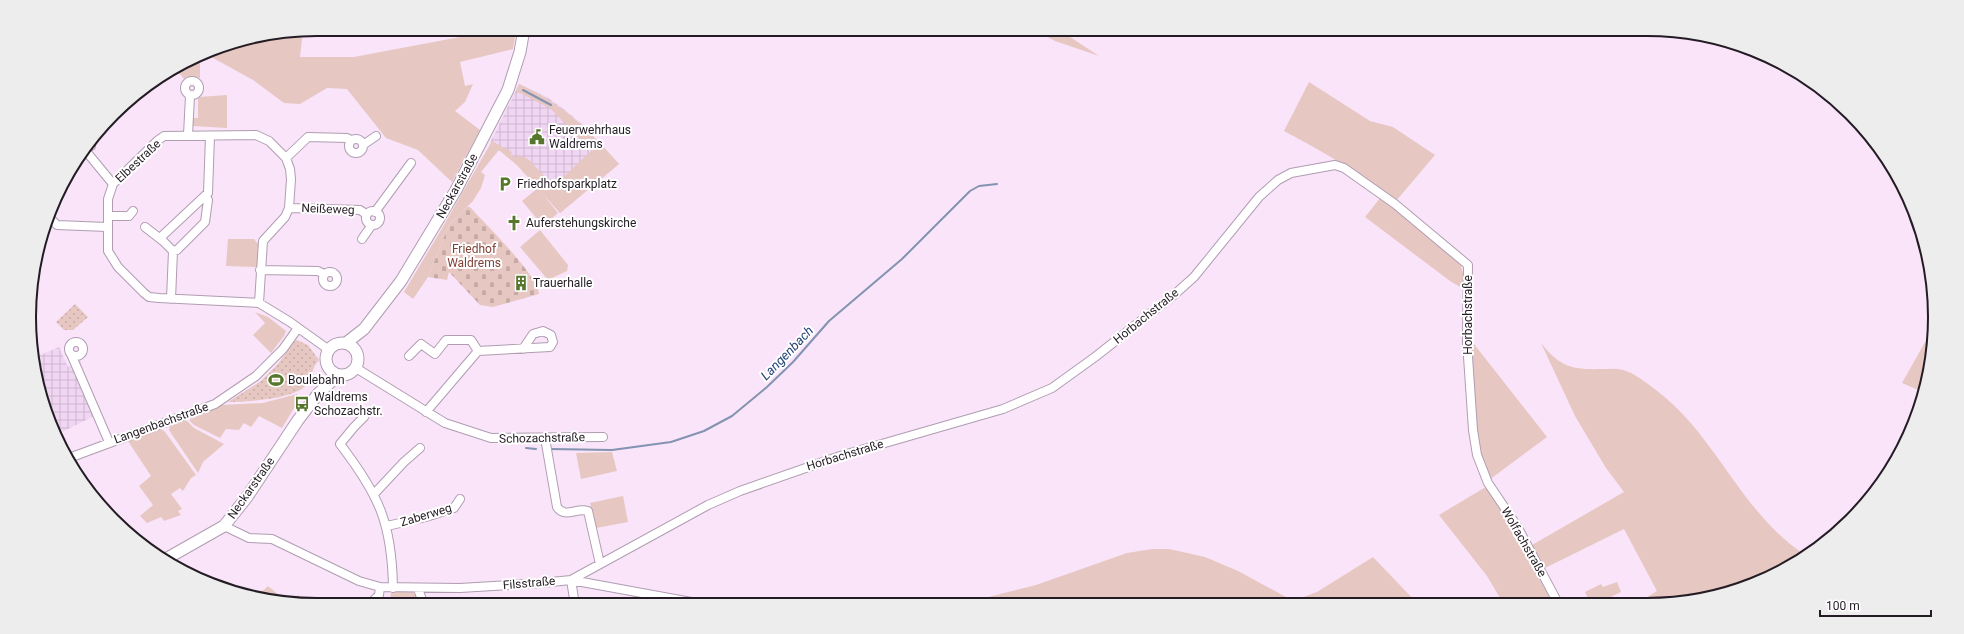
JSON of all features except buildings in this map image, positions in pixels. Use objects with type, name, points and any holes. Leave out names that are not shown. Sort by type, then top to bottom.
[{"type":"street","name":"Neckarstraße","points":[[346,343],[364,329],[401,281],[459,185],[508,90],[520,52],[523,36]]},
{"type":"street","points":[[188,135],[190,96]]},
{"type":"street","name":"Elbestraße","points":[[188,135],[262,137],[269,140],[286,158],[290,169],[291,179],[289,208],[285,217],[263,241],[259,303],[149,297],[118,267],[108,251],[107,226],[110,191],[113,184],[160,138],[164,136],[188,135]]},
{"type":"street","points":[[173,251],[177,250],[206,222],[210,136]]},
{"type":"street","points":[[351,140],[349,148],[354,153],[361,152],[363,145],[376,136]]},
{"type":"street","points":[[286,158],[308,137],[347,138],[351,140],[360,140],[363,145]]},
{"type":"street","points":[[88,154],[113,184]]},
{"type":"street","points":[[362,239],[371,226],[378,224],[380,220],[379,215],[376,212],[411,163]]},
{"type":"street","name":"Horbachstraße","points":[[571,580],[694,512],[740,491],[840,456],[1003,409],[1041,394],[1089,362],[1175,294],[1194,277],[1259,198],[1278,180],[1291,173],[1335,164],[1364,181],[1468,265],[1466,342],[1473,430],[1477,455],[1488,482]]},
{"type":"street","points":[[163,241],[161,237],[200,200],[206,197]]},
{"type":"street","name":"Neißeweg","points":[[289,208],[360,210],[366,214]]},
{"type":"street","points":[[108,216],[129,216],[134,211]]},
{"type":"street","name":"Neißeweg","points":[[366,214],[376,212]]},
{"type":"street","name":"Neißeweg","points":[[366,214],[366,221],[371,226]]},
{"type":"street","points":[[53,221],[57,225],[107,226]]},
{"type":"street","points":[[144,227],[163,241],[173,251],[171,299]]},
{"type":"street","points":[[260,270],[318,271],[324,274]]},
{"type":"street","points":[[329,271],[337,272],[337,281],[330,286],[324,283],[322,279],[324,274],[329,271]]},
{"type":"street","points":[[259,303],[329,350]]},
{"type":"street","name":"Langenbachstraße","points":[[73,456],[215,404],[256,376],[283,348],[298,328]]},
{"type":"street","name":"Neckarstraße","points":[[358,354],[364,329]]},
{"type":"street","points":[[409,356],[421,344],[435,354],[446,340],[471,340],[478,351]]},
{"type":"street","points":[[346,343],[355,348],[358,354],[358,363],[356,368],[349,374],[338,375],[332,372],[326,360],[329,350],[337,344],[346,343]]},
{"type":"street","points":[[426,412],[478,351],[523,349]]},
{"type":"street","points":[[71,354],[109,442]]},
{"type":"street","name":"Neckarstraße","points":[[318,394],[328,366]]},
{"type":"street","name":"Schozachstraße","points":[[356,368],[445,423],[491,438],[603,437]]},
{"type":"street","name":"Neckarstraße","points":[[170,557],[224,526],[247,497],[286,437],[318,394],[338,375]]},
{"type":"street","points":[[364,417],[340,444],[362,473],[374,494],[387,526],[390,541],[393,588]]},
{"type":"street","points":[[545,438],[557,507],[560,511],[566,513],[580,509],[588,511],[600,564]]},
{"type":"street","points":[[374,494],[404,462],[420,448]]},
{"type":"street","name":"Wolfachstraße","points":[[1488,482],[1517,526],[1555,598]]},
{"type":"street","name":"Zaberweg","points":[[387,526],[426,517],[454,508],[460,499]]},
{"type":"street","name":"Filsstraße","points":[[224,526],[249,538],[272,540],[359,581],[380,588],[418,589],[541,583],[571,580],[669,598]]},
{"type":"street","points":[[571,580],[574,598]]},
{"type":"street","points":[[376,598],[379,595],[380,588]]},
{"type":"street","points":[[418,589],[421,598]]},
{"type":"shaded area","points":[[519,84],[547,97],[565,110],[584,126],[619,164],[560,213],[517,165],[490,143]]},
{"type":"shaded area","points":[[59,347],[68,367],[81,361],[80,366],[100,413],[61,433],[46,390],[38,356]]},
{"type":"green space","points":[[465,36],[515,36],[513,49],[460,62],[465,86],[473,84],[465,102],[455,111],[480,130],[452,182],[418,150],[386,138],[347,89],[327,88],[300,104],[284,103],[253,80],[210,57],[262,41],[302,37],[300,57],[354,57]]},
{"type":"green space","points":[[1045,36],[1069,36],[1099,56],[1055,41]]},
{"type":"green space","points":[[200,62],[200,78],[187,77],[184,79],[180,74],[176,74]]},
{"type":"green space","points":[[1309,82],[1370,121],[1393,127],[1435,155],[1396,201],[1342,164],[1284,131]]},
{"type":"green space","points":[[519,84],[534,91],[574,118],[619,164],[560,213],[517,165],[499,150],[481,172],[485,175],[481,188],[473,201],[449,225],[428,277],[413,299],[404,292],[492,141],[512,152],[511,155],[517,158],[519,155],[528,159],[554,186],[591,151],[551,109],[516,91]]},
{"type":"green space","points":[[227,95],[227,128],[193,126],[193,118],[198,118],[198,97]]},
{"type":"green space","points":[[538,188],[558,213],[543,226],[522,201]]},
{"type":"green space","points":[[1381,197],[1460,263],[1464,276],[1464,289],[1450,281],[1365,217]]},
{"type":"green space","name":"Friedhof Waldrems","points":[[467,207],[470,207],[521,262],[530,274],[539,294],[493,307],[480,305],[449,272],[447,280],[428,277],[449,225]]},
{"type":"green space","points":[[540,230],[568,265],[567,271],[548,280],[520,247]]},
{"type":"green space","points":[[228,239],[254,239],[258,244],[257,267],[226,266]]},
{"type":"green space","points":[[75,304],[88,317],[73,330],[64,330],[56,322]]},
{"type":"green space","points":[[255,312],[268,317],[286,331],[271,353],[253,335],[265,323]]},
{"type":"green space","points":[[1470,339],[1547,437],[1489,480],[1477,443]]},
{"type":"green space","points":[[1927,339],[1923,372],[1918,390],[1902,383]]},
{"type":"green space","points":[[297,340],[308,345],[319,360],[306,385],[292,394],[281,397],[228,402],[261,381],[278,364]]},
{"type":"green space","points":[[1541,343],[1554,357],[1567,365],[1582,369],[1615,369],[1627,371],[1656,390],[1677,408],[1696,429],[1745,496],[1763,517],[1782,537],[1801,552],[1755,577],[1702,593],[1684,596],[1646,598],[1657,591],[1624,529],[1545,568],[1532,545],[1624,492],[1606,468],[1575,416]]},
{"type":"green space","points":[[297,394],[299,400],[282,428],[259,416],[251,427],[244,423],[239,430],[226,429],[220,438],[194,425],[189,420],[221,405],[263,403]]},
{"type":"green space","points":[[186,420],[194,428],[224,444],[203,462],[198,473],[169,430],[170,426]]},
{"type":"green space","points":[[161,429],[165,432],[196,475],[191,478],[183,491],[180,488],[171,494],[182,509],[178,511],[181,515],[164,521],[161,517],[147,523],[140,516],[153,505],[139,486],[151,476],[128,441]]},
{"type":"green space","points":[[612,452],[617,471],[581,479],[576,453]]},
{"type":"green space","points":[[1484,488],[1487,489],[1510,520],[1552,598],[1500,598],[1487,576],[1439,515]]},
{"type":"green space","points":[[623,496],[628,522],[596,528],[590,503]]},
{"type":"green space","points":[[1152,549],[1169,549],[1205,557],[1238,571],[1286,597],[1292,598],[985,598],[1036,585],[1127,553]]},
{"type":"green space","points":[[1373,557],[1412,598],[1301,598],[1317,592]]},
{"type":"green space","points":[[1617,582],[1621,592],[1609,598],[1588,598],[1585,592],[1601,584],[1603,587]]},
{"type":"green space","points":[[268,586],[280,596],[262,593],[261,593]]},
{"type":"green space","points":[[392,592],[413,592],[417,598],[392,598],[390,595]]},
{"type":"waterway","points":[[523,90],[551,105]]},
{"type":"waterway","name":"Langenbach","points":[[549,449],[612,450],[671,442],[704,431],[732,416],[767,387],[793,362],[829,321],[902,259],[970,191],[979,186],[997,184]]},
{"type":"waterway","name":"Langenbach","points":[[526,448],[536,449]]},
{"type":"place","name":"Feuerwehrhaus Waldrems","points":[[537,137]]},
{"type":"place","name":"Friedhofsparkplatz","points":[[505,184]]},
{"type":"place","name":"Auferstehungskirche","points":[[514,223]]},
{"type":"place","name":"Trauerhalle","points":[[521,283]]},
{"type":"place","name":"Boulebahn","points":[[276,380]]},
{"type":"place","name":"Waldrems Schozachstr.","points":[[302,404]]}]
